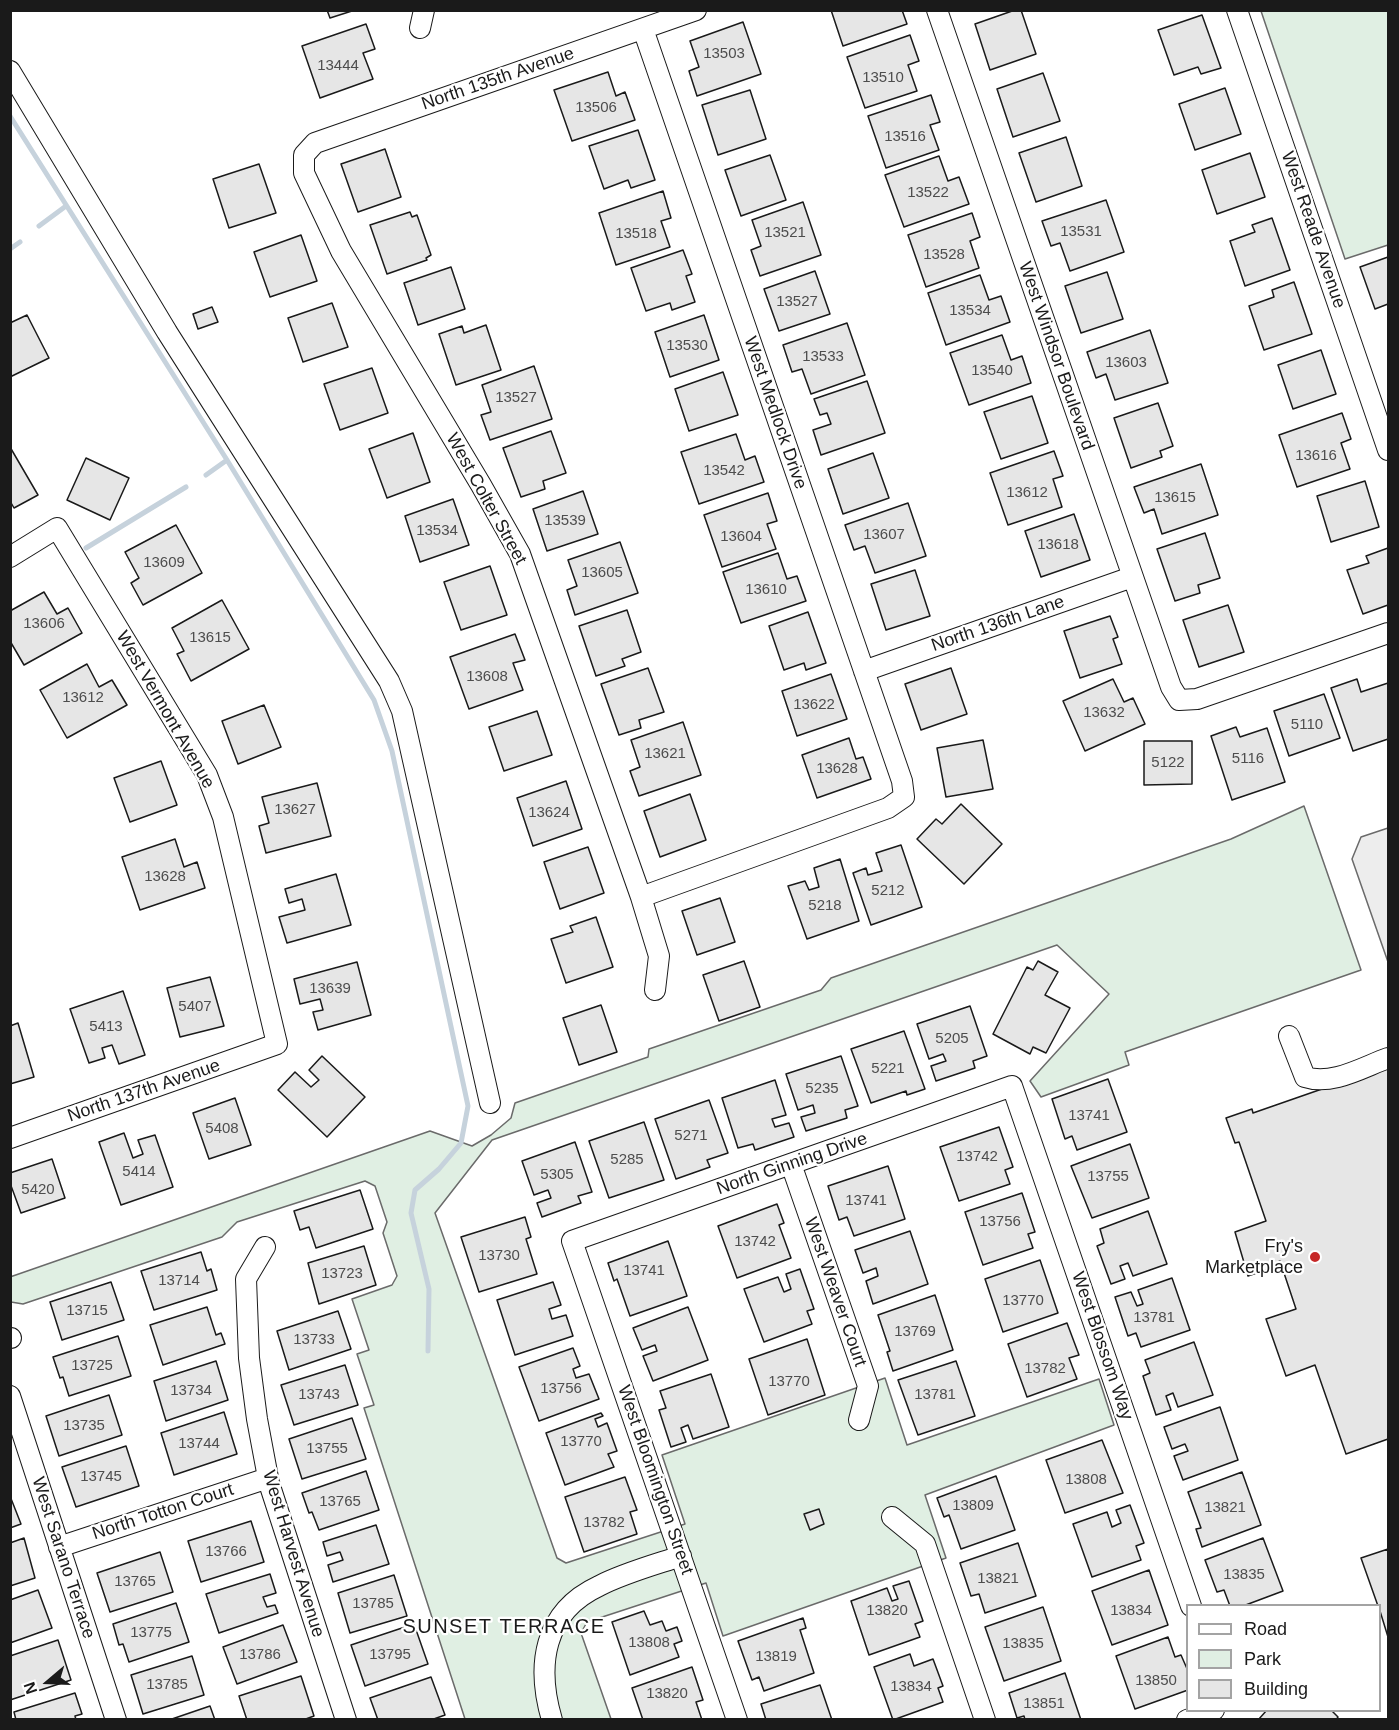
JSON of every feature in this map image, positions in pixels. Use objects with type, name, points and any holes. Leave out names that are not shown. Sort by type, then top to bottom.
[{"type":"street","name":"North 135th Avenue","points":[[304,155],[315,143],[696,10]]},
{"type":"street","name":"West Windsor Boulevard","points":[[937,10],[1132,577],[1171,687],[1179,700],[1197,699],[1389,633]]},
{"type":"street","name":"West Reade Avenue","points":[[1237,10],[1389,450]]},
{"type":"street","name":"West Medlock Drive","points":[[641,897],[888,808],[904,797],[902,781],[643,29]]},
{"type":"street","points":[[10,71],[167,333],[389,681],[402,711],[490,1103]]},
{"type":"street","name":"West Colter Street","points":[[304,155],[304,173],[341,250],[520,554],[641,897],[659,956],[655,990]]},
{"type":"street","name":"West Vermont Avenue","points":[[10,557],[57,528],[207,775],[223,817],[277,1044]]},
{"type":"street","name":"North 136th Lane","points":[[864,671],[1132,577]]},
{"type":"street","points":[[1289,1036],[1305,1077],[1317,1081],[1330,1079],[1389,1058]]},
{"type":"street","name":"North 137th Avenue","points":[[10,1138],[277,1044]]},
{"type":"street","name":"North Ginning Drive","points":[[573,1241],[1012,1086]]},
{"type":"street","name":"West Blossom Way","points":[[1012,1086],[1191,1604]]},
{"type":"street","name":"West Weaver Court","points":[[791,1164],[868,1386],[859,1420]]},
{"type":"street","name":"West Bloomington Street","points":[[573,1241],[737,1719]]},
{"type":"street","name":"West Harvest Avenue","points":[[266,1247],[246,1279],[249,1358],[257,1419],[268,1478],[346,1719]]},
{"type":"street","name":"West Sarano Terrace","points":[[10,1396],[116,1719]]},
{"type":"street","name":"North Totton Court","points":[[59,1547],[268,1478]]},
{"type":"street","points":[[892,1517],[925,1544],[986,1719]]},
{"type":"street","points":[[552,1719],[546,1698],[544,1666],[552,1633],[562,1616],[572,1604],[598,1586],[681,1556]]},
{"type":"street","points":[[1187,1719],[1208,1712]]},
{"type":"green space","points":[[1261,11],[1388,11],[1388,245],[1345,259]]},
{"type":"green space","points":[[1304,806],[1361,970],[1125,1052],[1129,1065],[1041,1097],[1030,1081],[1109,994],[1057,945],[492,1140],[435,1213],[557,1558],[566,1563],[685,1524],[662,1455],[885,1378],[907,1445],[1099,1379],[1114,1425],[925,1495],[946,1558],[723,1636],[706,1583],[587,1622],[581,1633],[611,1719],[465,1719],[364,1408],[374,1405],[357,1354],[369,1350],[352,1299],[392,1285],[397,1276],[383,1233],[387,1222],[375,1186],[365,1181],[237,1222],[222,1237],[23,1304],[11,1302],[10,1277],[430,1131],[472,1146],[491,1135],[511,1118],[515,1103],[648,1057],[649,1049],[821,990],[831,978],[1231,839]]},
{"type":"shaded area","points":[[1388,828],[1388,962],[1352,859],[1361,837]]},
{"type":"building","points":[[327,10],[355,10],[330,18]]},
{"type":"building","points":[[831,10],[902,10],[907,24],[843,46]]},
{"type":"building","points":[[1021,10],[1036,54],[990,70],[975,24]]},
{"type":"building","points":[[1202,15],[1221,68],[1201,74],[1198,67],[1174,75],[1158,30]]},
{"type":"building","points":[[743,22],[761,74],[697,96],[689,71],[699,67],[690,41]]},
{"type":"building","points":[[366,24],[375,49],[363,53],[373,79],[320,98],[302,46]]},
{"type":"building","points":[[910,35],[919,61],[908,65],[917,91],[865,108],[847,57]]},
{"type":"building","points":[[608,72],[616,96],[625,92],[635,120],[572,141],[554,90]]},
{"type":"building","points":[[1043,73],[1060,121],[1013,137],[997,89]]},
{"type":"building","points":[[1225,88],[1241,134],[1195,150],[1179,104]]},
{"type":"building","points":[[750,90],[766,139],[718,155],[702,105]]},
{"type":"building","points":[[931,95],[940,122],[930,125],[939,150],[886,168],[868,116]]},
{"type":"building","points":[[638,130],[655,180],[631,188],[628,180],[604,189],[589,146]]},
{"type":"building","points":[[1066,137],[1082,186],[1036,202],[1019,153]]},
{"type":"building","points":[[385,149],[401,197],[358,212],[341,164]]},
{"type":"building","points":[[1250,153],[1265,197],[1217,214],[1202,170]]},
{"type":"building","points":[[770,155],[786,200],[741,216],[725,170]]},
{"type":"building","points":[[939,156],[948,181],[959,177],[969,204],[904,227],[885,175]]},
{"type":"building","points":[[259,164],[276,213],[229,228],[213,179]]},
{"type":"building","points":[[663,191],[671,218],[661,221],[670,247],[616,265],[599,213]]},
{"type":"building","points":[[1106,200],[1124,252],[1070,271],[1060,243],[1051,246],[1042,221]]},
{"type":"building","points":[[803,202],[821,255],[760,276],[751,250],[761,246],[752,220]]},
{"type":"building","points":[[410,212],[412,217],[417,215],[431,255],[426,258],[427,260],[387,274],[370,225]]},
{"type":"building","points":[[972,213],[980,237],[970,241],[979,268],[926,287],[908,235]]},
{"type":"building","points":[[1272,218],[1290,270],[1245,286],[1230,241],[1255,232],[1252,225]]},
{"type":"building","points":[[301,235],[317,281],[270,297],[254,252]]},
{"type":"building","points":[[683,250],[692,274],[686,276],[695,302],[672,310],[670,303],[646,311],[631,268]]},
{"type":"building","points":[[1388,257],[1388,304],[1375,309],[1360,267]]},
{"type":"building","points":[[451,267],[465,309],[418,325],[404,283]]},
{"type":"building","points":[[815,271],[830,314],[779,331],[764,289]]},
{"type":"building","points":[[1107,272],[1123,319],[1081,333],[1065,286]]},
{"type":"building","points":[[980,275],[989,300],[1001,296],[1010,322],[946,345],[928,293]]},
{"type":"building","points":[[1294,282],[1312,334],[1264,350],[1249,306],[1274,297],[1272,290]]},
{"type":"building","points":[[332,303],[348,347],[303,362],[288,318]]},
{"type":"building","points":[[212,307],[218,322],[198,329],[193,314]]},
{"type":"building","points":[[27,315],[49,358],[10,377],[10,323]]},
{"type":"building","points":[[704,315],[719,360],[670,377],[655,332]]},
{"type":"building","points":[[847,323],[865,375],[811,394],[802,369],[792,372],[783,345]]},
{"type":"building","points":[[486,325],[501,370],[456,385],[439,334],[462,326],[464,333]]},
{"type":"building","points":[[1150,330],[1168,383],[1115,400],[1106,374],[1096,378],[1087,352]]},
{"type":"building","points":[[1002,335],[1011,360],[1022,356],[1031,383],[969,405],[950,353]]},
{"type":"building","points":[[1321,350],[1336,394],[1293,409],[1278,365]]},
{"type":"building","points":[[534,366],[552,419],[490,440],[481,415],[491,412],[482,385]]},
{"type":"building","points":[[372,368],[388,413],[340,430],[324,384]]},
{"type":"building","points":[[723,372],[738,415],[689,431],[675,389]]},
{"type":"building","points":[[867,381],[885,433],[821,455],[813,430],[831,424],[827,413],[820,415],[814,399]]},
{"type":"building","points":[[1032,396],[1048,443],[1001,459],[984,412]]},
{"type":"building","points":[[1158,403],[1173,446],[1160,451],[1162,457],[1131,468],[1114,418]]},
{"type":"building","points":[[1342,413],[1351,439],[1341,443],[1350,469],[1297,487],[1279,435]]},
{"type":"building","points":[[551,431],[566,473],[543,481],[545,489],[521,497],[503,448]]},
{"type":"building","points":[[413,433],[430,482],[387,498],[369,449]]},
{"type":"building","points":[[736,434],[745,460],[755,456],[764,482],[699,504],[681,452]]},
{"type":"building","points":[[10,447],[38,495],[14,508],[10,501]]},
{"type":"building","points":[[1054,451],[1063,476],[1053,479],[1062,507],[1008,525],[990,473]]},
{"type":"building","points":[[873,453],[889,498],[843,514],[828,469]]},
{"type":"building","points":[[86,458],[129,478],[110,520],[67,500]]},
{"type":"building","points":[[1201,464],[1218,515],[1162,534],[1154,509],[1144,513],[1134,487]]},
{"type":"building","points":[[1365,481],[1379,527],[1331,542],[1317,496]]},
{"type":"building","points":[[583,491],[598,534],[547,551],[533,509]]},
{"type":"building","points":[[768,493],[777,521],[767,524],[776,549],[722,567],[704,515]]},
{"type":"building","points":[[453,499],[469,545],[420,562],[405,516]]},
{"type":"building","points":[[908,503],[926,556],[875,573],[865,546],[854,550],[845,525]]},
{"type":"building","points":[[1074,514],[1090,560],[1041,577],[1025,531]]},
{"type":"building","points":[[176,525],[202,573],[143,605],[131,583],[139,578],[125,552]]},
{"type":"building","points":[[1205,533],[1220,578],[1198,585],[1200,593],[1175,601],[1157,549]]},
{"type":"building","points":[[620,542],[638,593],[575,615],[567,590],[577,586],[568,560]]},
{"type":"building","points":[[1388,548],[1388,605],[1363,614],[1347,570],[1369,563],[1366,556]]},
{"type":"building","points":[[778,553],[787,579],[797,576],[806,601],[741,623],[723,572]]},
{"type":"building","points":[[490,566],[507,615],[461,630],[444,582]]},
{"type":"building","points":[[915,570],[930,616],[886,630],[871,584]]},
{"type":"building","points":[[44,592],[57,614],[68,608],[82,633],[24,665],[10,641],[10,611]]},
{"type":"building","points":[[222,600],[249,649],[191,681],[177,654],[184,651],[172,628]]},
{"type":"building","points":[[1228,605],[1244,652],[1199,667],[1183,620]]},
{"type":"building","points":[[627,610],[641,652],[622,659],[625,666],[596,676],[579,626]]},
{"type":"building","points":[[808,612],[826,663],[806,670],[804,663],[784,670],[769,626]]},
{"type":"building","points":[[1110,616],[1118,637],[1113,639],[1122,664],[1080,678],[1064,631]]},
{"type":"building","points":[[515,634],[525,660],[513,663],[523,690],[469,709],[450,657]]},
{"type":"building","points":[[87,664],[99,687],[112,680],[127,705],[67,738],[40,690]]},
{"type":"building","points":[[648,668],[664,712],[639,720],[641,728],[619,735],[601,684]]},
{"type":"building","points":[[951,668],[967,714],[921,730],[905,684]]},
{"type":"building","points":[[831,674],[847,719],[797,736],[782,691]]},
{"type":"building","points":[[1113,679],[1124,702],[1133,698],[1145,724],[1085,751],[1063,701]]},
{"type":"building","points":[[1357,679],[1361,692],[1388,683],[1388,739],[1353,751],[1331,688]]},
{"type":"building","points":[[1324,694],[1340,738],[1289,756],[1274,711]]},
{"type":"building","points":[[264,705],[281,747],[238,764],[222,721]]},
{"type":"building","points":[[537,711],[552,755],[504,771],[489,727]]},
{"type":"building","points":[[683,722],[701,775],[639,796],[630,771],[640,767],[631,740]]},
{"type":"building","points":[[1236,727],[1240,737],[1267,728],[1285,782],[1232,800],[1211,736]]},
{"type":"building","points":[[849,738],[856,759],[863,757],[871,779],[817,798],[802,755]]},
{"type":"building","points":[[983,740],[993,789],[946,797],[937,748]]},
{"type":"building","points":[[1144,741],[1192,741],[1192,784],[1144,785]]},
{"type":"building","points":[[161,761],[177,805],[130,822],[114,778]]},
{"type":"building","points":[[566,781],[582,829],[533,846],[517,798]]},
{"type":"building","points":[[317,783],[331,836],[266,853],[259,826],[269,823],[262,797]]},
{"type":"building","points":[[690,794],[706,840],[660,857],[644,811]]},
{"type":"building","points":[[961,804],[1002,844],[964,884],[917,839],[936,819],[942,824]]},
{"type":"building","points":[[175,839],[184,867],[197,862],[205,888],[140,910],[122,857]]},
{"type":"building","points":[[901,845],[922,907],[871,925],[853,873],[866,868],[868,875],[882,871],[876,853]]},
{"type":"building","points":[[588,847],[604,893],[560,909],[544,862]]},
{"type":"building","points":[[840,859],[859,921],[807,939],[788,886],[805,881],[809,890],[819,887],[814,868]]},
{"type":"building","points":[[336,874],[351,925],[287,943],[279,917],[305,910],[302,899],[289,903],[285,889]]},
{"type":"building","points":[[720,898],[735,942],[697,955],[682,911]]},
{"type":"building","points":[[596,917],[613,967],[566,983],[551,939],[573,932],[570,926]]},
{"type":"building","points":[[744,961],[760,1007],[719,1021],[703,975]]},
{"type":"building","points":[[1038,961],[1058,972],[1045,995],[1070,1008],[1046,1053],[1033,1047],[1030,1054],[993,1034],[1027,967],[1033,970]]},
{"type":"building","points":[[357,962],[371,1015],[318,1030],[313,1012],[323,1010],[320,999],[300,1004],[294,979]]},
{"type":"building","points":[[210,977],[224,1026],[180,1037],[167,988]]},
{"type":"building","points":[[123,991],[145,1055],[119,1064],[112,1045],[102,1048],[105,1058],[89,1063],[70,1009]]},
{"type":"building","points":[[601,1005],[617,1052],[579,1065],[563,1018]]},
{"type":"building","points":[[970,1006],[987,1056],[973,1061],[975,1068],[936,1081],[931,1066],[946,1061],[943,1054],[929,1059],[917,1024]]},
{"type":"building","points":[[18,1023],[34,1077],[10,1084],[10,1026]]},
{"type":"building","points":[[904,1031],[925,1089],[907,1095],[906,1091],[871,1103],[851,1049]]},
{"type":"building","points":[[322,1056],[365,1097],[327,1137],[278,1090],[295,1072],[311,1087],[319,1080],[309,1070]]},
{"type":"building","points":[[841,1056],[858,1106],[845,1110],[847,1118],[806,1131],[801,1117],[815,1113],[813,1105],[798,1110],[786,1074]]},
{"type":"building","name":"Fry's Marketplace","points":[[1388,1066],[1388,1439],[1346,1454],[1315,1365],[1286,1376],[1266,1319],[1296,1309],[1280,1261],[1271,1265],[1271,1268],[1248,1276],[1235,1232],[1266,1221],[1239,1142],[1235,1143],[1226,1118],[1252,1109],[1253,1113]]},
{"type":"building","points":[[1108,1079],[1127,1132],[1077,1150],[1072,1136],[1065,1139],[1052,1099]]},
{"type":"building","points":[[775,1080],[786,1115],[772,1119],[775,1127],[789,1123],[794,1137],[755,1150],[753,1144],[738,1148],[722,1098]]},
{"type":"building","points":[[235,1098],[251,1145],[209,1159],[193,1113]]},
{"type":"building","points":[[709,1100],[728,1153],[707,1160],[710,1167],[676,1179],[655,1119]]},
{"type":"building","points":[[644,1122],[664,1180],[609,1198],[589,1141]]},
{"type":"building","points":[[999,1127],[1013,1167],[1005,1170],[1010,1184],[959,1201],[940,1147]]},
{"type":"building","points":[[124,1133],[133,1158],[143,1154],[138,1140],[155,1135],[173,1187],[121,1205],[99,1142]]},
{"type":"building","points":[[575,1142],[592,1192],[578,1196],[581,1203],[542,1217],[537,1203],[551,1198],[548,1190],[534,1195],[522,1161]]},
{"type":"building","points":[[1130,1144],[1149,1198],[1092,1218],[1071,1166]]},
{"type":"building","points":[[52,1159],[65,1198],[21,1213],[10,1183],[10,1173]]},
{"type":"building","points":[[888,1166],[905,1219],[854,1236],[847,1217],[839,1220],[828,1186]]},
{"type":"building","points":[[360,1190],[373,1229],[316,1248],[309,1227],[300,1230],[294,1211]]},
{"type":"building","points":[[1022,1193],[1035,1232],[1028,1234],[1033,1248],[983,1265],[965,1212]]},
{"type":"building","points":[[777,1204],[784,1223],[779,1225],[791,1258],[737,1278],[718,1226]]},
{"type":"building","points":[[1148,1211],[1167,1264],[1133,1276],[1128,1263],[1120,1266],[1125,1279],[1111,1284],[1097,1246],[1104,1243],[1100,1229]]},
{"type":"building","points":[[525,1217],[531,1237],[526,1239],[537,1274],[479,1292],[461,1237]]},
{"type":"building","points":[[910,1231],[928,1284],[873,1304],[866,1281],[878,1276],[876,1268],[863,1273],[855,1250]]},
{"type":"building","points":[[668,1241],[687,1296],[630,1316],[617,1279],[614,1281],[608,1263]]},
{"type":"building","points":[[364,1246],[376,1285],[319,1304],[308,1263]]},
{"type":"building","points":[[201,1252],[207,1271],[211,1269],[217,1290],[154,1310],[141,1271]]},
{"type":"building","points":[[1040,1260],[1058,1313],[1003,1332],[985,1279]]},
{"type":"building","points":[[800,1269],[814,1309],[807,1311],[812,1324],[764,1342],[744,1289],[778,1277],[784,1292],[791,1289],[786,1274]]},
{"type":"building","points":[[1172,1278],[1190,1330],[1141,1347],[1136,1333],[1128,1336],[1115,1297],[1131,1292],[1137,1306],[1143,1304],[1138,1290]]},
{"type":"building","points":[[111,1282],[124,1320],[62,1340],[50,1302]]},
{"type":"building","points":[[553,1282],[561,1305],[549,1309],[552,1319],[566,1315],[573,1336],[515,1355],[497,1300]]},
{"type":"building","points":[[935,1295],[953,1350],[893,1371],[887,1352],[890,1351],[878,1315]]},
{"type":"building","points":[[207,1307],[216,1335],[221,1333],[225,1344],[163,1365],[150,1325]]},
{"type":"building","points":[[688,1307],[708,1360],[653,1381],[643,1356],[657,1351],[655,1345],[642,1350],[633,1328]]},
{"type":"building","points":[[338,1311],[351,1349],[289,1370],[277,1331]]},
{"type":"building","points":[[1067,1323],[1079,1355],[1069,1358],[1077,1379],[1027,1397],[1008,1344]]},
{"type":"building","points":[[118,1336],[131,1376],[69,1396],[53,1357]]},
{"type":"building","points":[[807,1339],[825,1395],[768,1415],[749,1359]]},
{"type":"building","points":[[1194,1342],[1213,1395],[1178,1407],[1173,1393],[1166,1396],[1171,1410],[1156,1415],[1143,1376],[1150,1373],[1145,1360]]},
{"type":"building","points":[[573,1348],[580,1366],[573,1369],[576,1378],[589,1374],[599,1399],[539,1421],[519,1367]]},
{"type":"building","points":[[216,1361],[228,1400],[166,1421],[154,1381]]},
{"type":"building","points":[[956,1361],[975,1416],[918,1435],[898,1380]]},
{"type":"building","points":[[345,1365],[358,1405],[294,1425],[281,1385]]},
{"type":"building","points":[[711,1374],[729,1427],[693,1439],[688,1425],[681,1428],[686,1442],[671,1447],[659,1410],[666,1408],[660,1391]]},
{"type":"building","points":[[109,1395],[122,1435],[59,1456],[46,1416]]},
{"type":"building","points":[[1220,1407],[1238,1460],[1183,1480],[1174,1456],[1188,1451],[1185,1444],[1172,1449],[1164,1427]]},
{"type":"building","points":[[224,1412],[237,1454],[174,1475],[161,1433]]},
{"type":"building","points":[[601,1413],[603,1416],[595,1419],[598,1427],[607,1423],[617,1451],[608,1454],[614,1467],[565,1485],[546,1433]]},
{"type":"building","points":[[352,1418],[366,1459],[302,1479],[289,1439]]},
{"type":"building","points":[[1102,1440],[1123,1493],[1065,1513],[1046,1460]]},
{"type":"building","points":[[126,1446],[139,1486],[76,1507],[62,1467]]},
{"type":"building","points":[[366,1471],[379,1510],[319,1530],[312,1512],[309,1513],[302,1493]]},
{"type":"building","points":[[1242,1472],[1261,1525],[1202,1547],[1196,1529],[1201,1528],[1188,1492]]},
{"type":"building","points":[[996,1476],[1015,1530],[961,1549],[949,1515],[944,1517],[937,1498]]},
{"type":"building","points":[[625,1477],[637,1510],[630,1512],[637,1534],[584,1552],[565,1497]]},
{"type":"building","points":[[10,1496],[21,1524],[10,1528]]},
{"type":"building","points":[[1130,1505],[1144,1543],[1136,1546],[1141,1560],[1092,1577],[1073,1524],[1107,1512],[1112,1527],[1121,1523],[1116,1510]]},
{"type":"building","points":[[819,1509],[824,1524],[810,1530],[804,1514]]},
{"type":"building","points":[[251,1521],[264,1562],[201,1582],[188,1541]]},
{"type":"building","points":[[376,1525],[389,1564],[333,1582],[328,1565],[343,1560],[340,1552],[327,1556],[323,1542]]},
{"type":"building","points":[[24,1538],[35,1578],[10,1586],[10,1543]]},
{"type":"building","points":[[1263,1538],[1283,1591],[1248,1604],[1229,1604],[1224,1590],[1217,1592],[1205,1560]]},
{"type":"building","points":[[1018,1543],[1036,1596],[985,1613],[979,1594],[971,1596],[960,1563]]},
{"type":"building","points":[[1388,1549],[1388,1637],[1381,1614],[1381,1604],[1377,1604],[1361,1558]]},
{"type":"building","points":[[160,1552],[173,1592],[110,1612],[97,1573]]},
{"type":"building","points":[[1149,1570],[1168,1625],[1112,1645],[1092,1591]]},
{"type":"building","points":[[270,1574],[276,1593],[263,1597],[267,1607],[275,1605],[278,1613],[219,1633],[206,1594]]},
{"type":"building","points":[[394,1575],[407,1616],[350,1633],[338,1593]]},
{"type":"building","points":[[909,1581],[923,1621],[915,1624],[920,1637],[869,1655],[851,1601],[887,1588],[892,1601],[898,1599],[893,1586]]},
{"type":"building","points":[[38,1590],[52,1628],[10,1643],[10,1600]]},
{"type":"building","points":[[176,1603],[189,1642],[129,1662],[123,1644],[119,1645],[113,1624]]},
{"type":"building","points":[[1043,1607],[1061,1661],[1004,1681],[985,1627]]},
{"type":"building","points":[[644,1611],[650,1625],[662,1621],[666,1631],[677,1627],[682,1641],[674,1644],[679,1657],[630,1675],[612,1622]]},
{"type":"building","points":[[803,1618],[806,1628],[800,1630],[814,1673],[764,1691],[759,1677],[752,1680],[738,1641]]},
{"type":"building","points":[[414,1624],[428,1664],[365,1686],[351,1645]]},
{"type":"building","points":[[283,1625],[297,1662],[237,1684],[223,1647]]},
{"type":"building","points":[[1168,1637],[1175,1657],[1181,1655],[1186,1666],[1186,1691],[1135,1709],[1116,1656]]},
{"type":"building","points":[[58,1640],[71,1680],[10,1700],[10,1656]]},
{"type":"building","points":[[910,1654],[914,1666],[933,1659],[943,1686],[938,1688],[943,1702],[893,1720],[874,1667]]},
{"type":"building","points":[[192,1656],[204,1695],[143,1714],[131,1675]]},
{"type":"building","points":[[692,1667],[703,1700],[696,1702],[702,1720],[643,1720],[632,1688]]},
{"type":"building","points":[[1065,1673],[1081,1720],[1025,1720],[1024,1716],[1017,1718],[1009,1693]]},
{"type":"building","points":[[301,1676],[314,1716],[303,1720],[247,1720],[239,1696]]},
{"type":"building","points":[[431,1677],[445,1715],[431,1720],[378,1720],[370,1698]]},
{"type":"building","points":[[820,1685],[832,1720],[766,1720],[761,1704]]},
{"type":"building","points":[[75,1693],[82,1714],[75,1716],[76,1720],[16,1720],[14,1712]]},
{"type":"building","points":[[210,1706],[215,1720],[169,1720]]},
{"type":"building","points":[[1265,1712],[1333,1712],[1338,1717],[1336,1720],[1258,1720]]},
{"type":"waterway","points":[[10,116],[227,460],[374,700],[392,751],[468,1106],[461,1143],[439,1169],[415,1190],[411,1213],[429,1289],[428,1351]]},
{"type":"waterway","points":[[39,226],[66,206]]},
{"type":"waterway","points":[[10,249],[20,242]]},
{"type":"waterway","points":[[206,475],[227,460]]},
{"type":"waterway","points":[[86,548],[186,487]]},
{"type":"place","name":"Fry's Marketplace","points":[[1315,1257]]},
{"type":"district","name":"SUNSET TERRACE","points":[[504,1627]]}]
